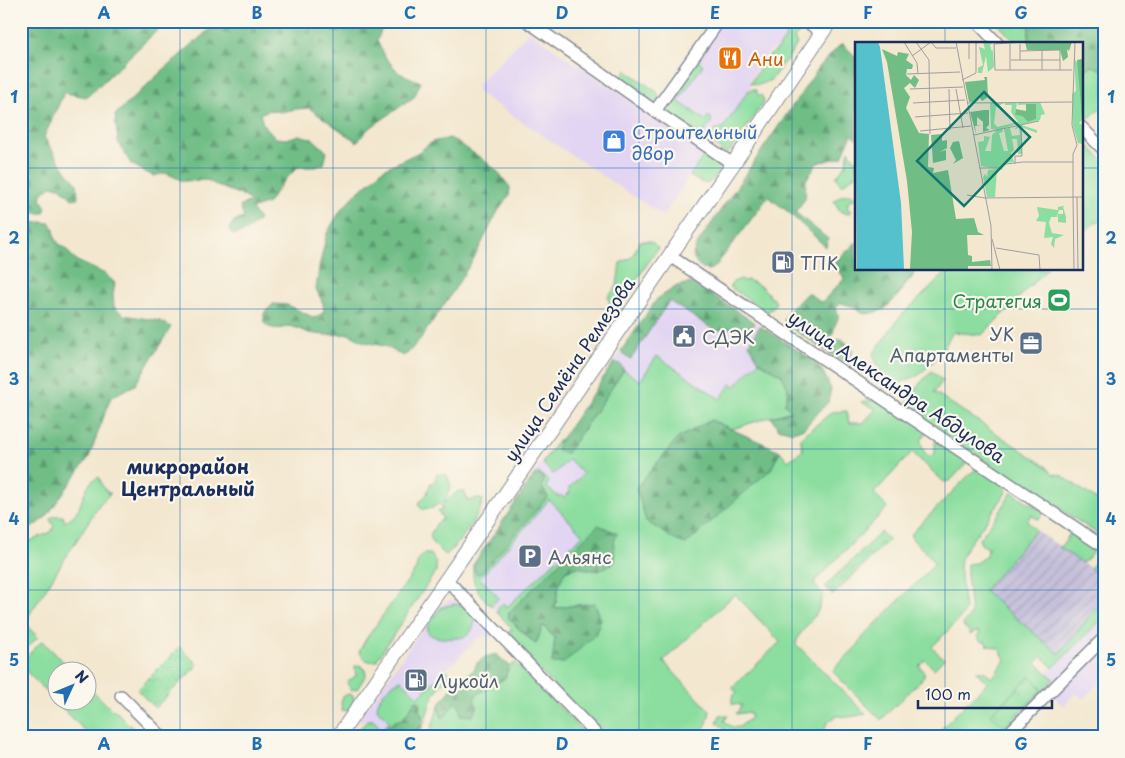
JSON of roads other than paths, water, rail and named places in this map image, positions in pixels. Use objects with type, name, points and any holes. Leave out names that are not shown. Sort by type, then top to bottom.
[{"type":"main road","name":"улица Семёна Ремезова","points":[[338,737],[826,27]]},
{"type":"street","points":[[527,21],[733,164]]},
{"type":"street","points":[[655,111],[719,21]]},
{"type":"street","points":[[806,21],[826,27]]},
{"type":"street","points":[[976,21],[996,42]]},
{"type":"street","points":[[1082,128],[1104,150]]},
{"type":"street","name":"улица Александра Абдулова","points":[[670,256],[1104,547]]},
{"type":"street","points":[[447,580],[599,737]]},
{"type":"street","points":[[1005,737],[1104,638]]},
{"type":"street","points":[[121,696],[162,737]]},
{"type":"place","name":"Ани","points":[[730,58]]},
{"type":"place","name":"Строительный двор","points":[[614,141]]},
{"type":"place","name":"ТПК","points":[[783,262]]},
{"type":"place","name":"Стратегия","points":[[1059,300]]},
{"type":"place","name":"СДЭК","points":[[684,336]]},
{"type":"place","name":"УК Апартаменты","points":[[1031,343]]},
{"type":"place","name":"Альянс","points":[[530,556]]},
{"type":"place","name":"Лукойл","points":[[416,680]]},
{"type":"district","name":"микрорайон Центральный","points":[[188,477]]}]
